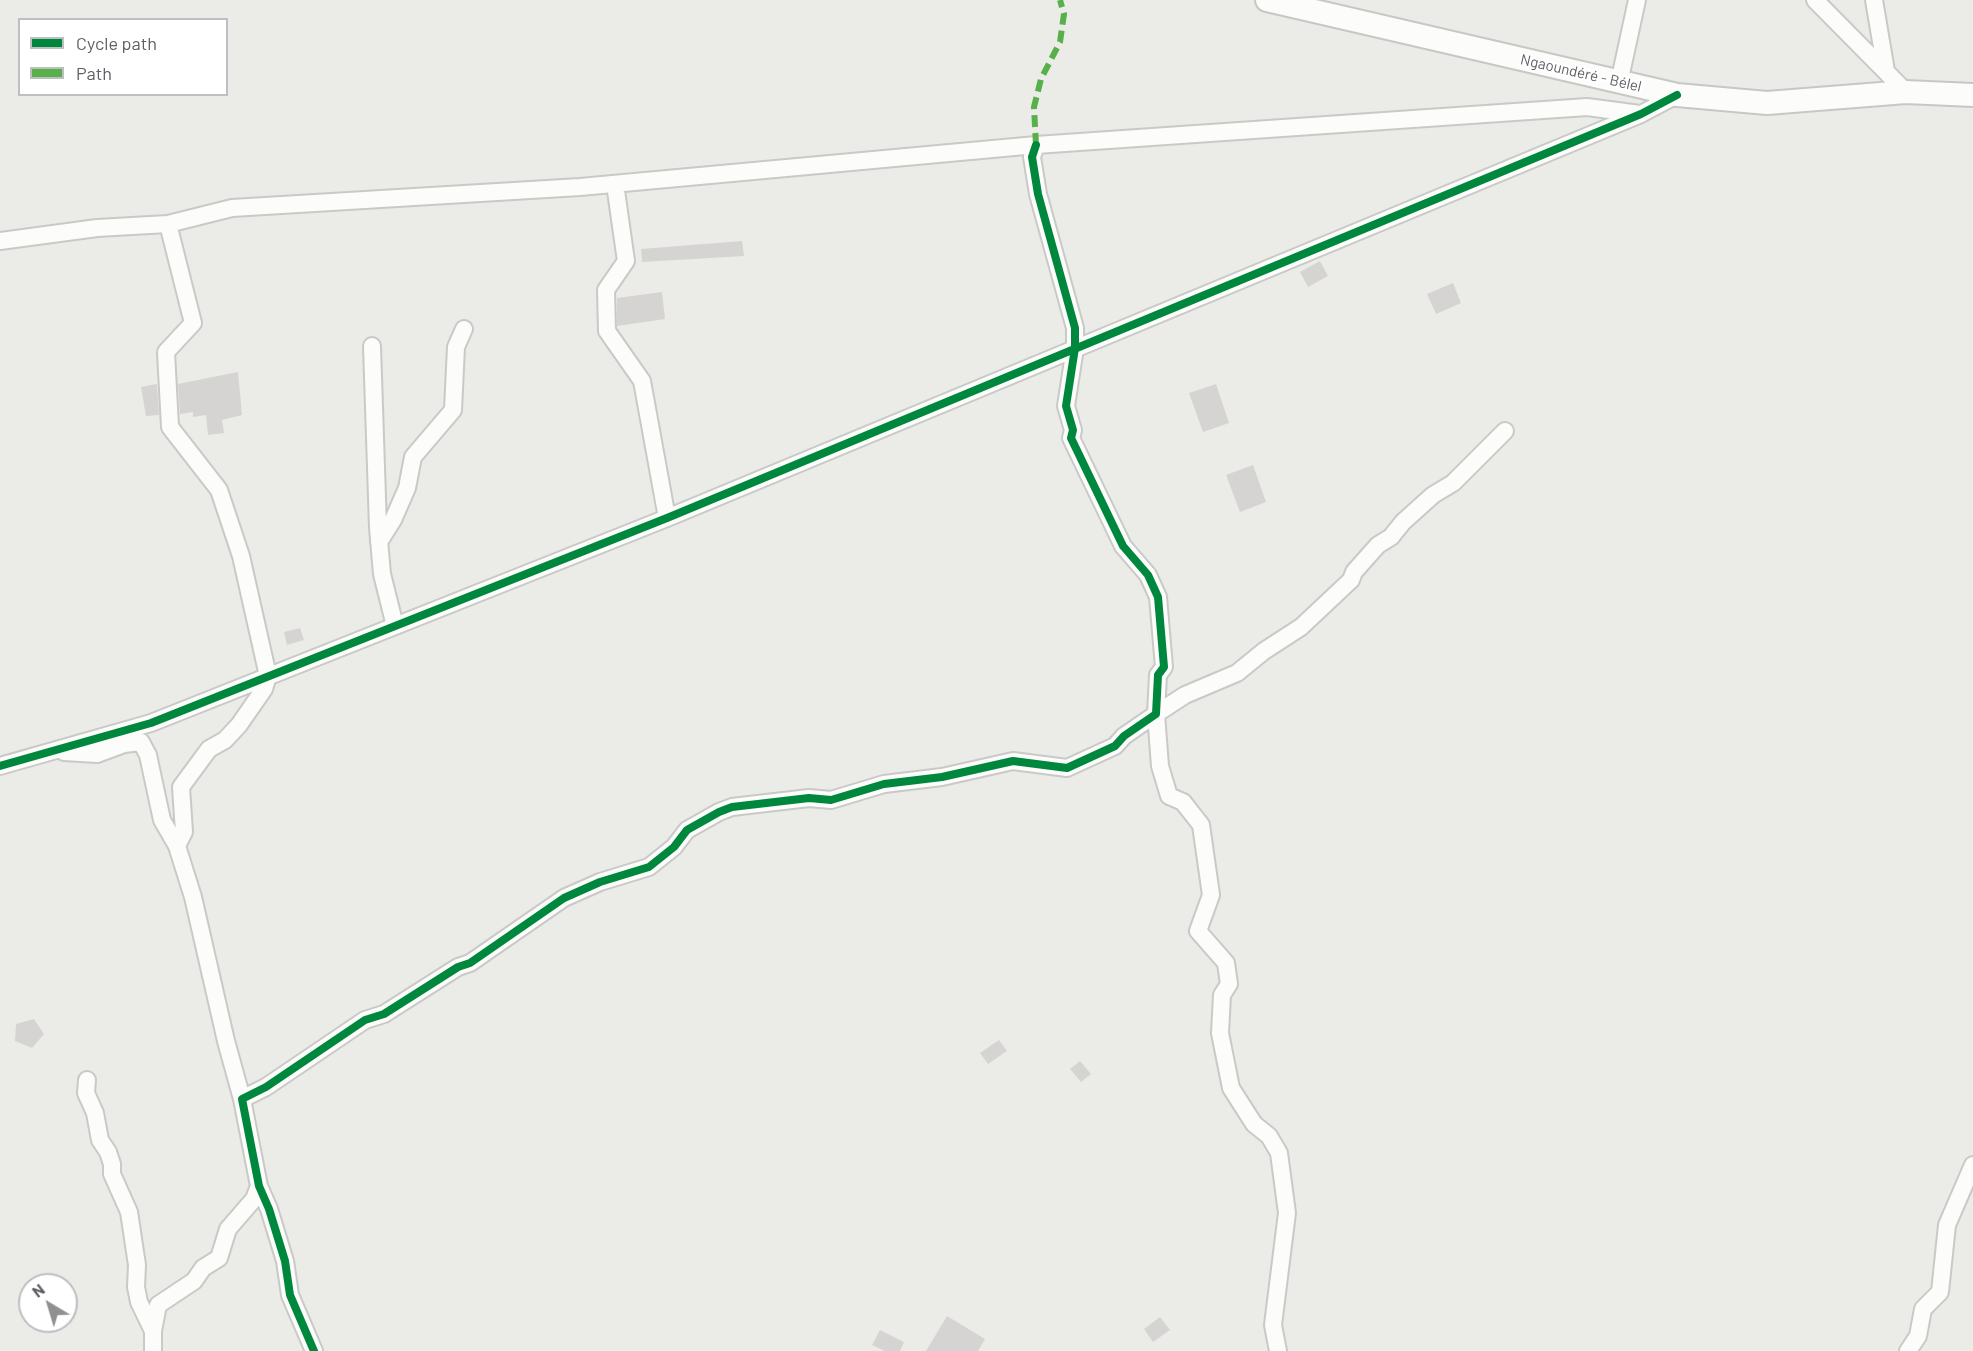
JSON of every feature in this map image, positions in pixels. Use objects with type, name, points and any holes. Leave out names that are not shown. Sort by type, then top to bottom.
[{"type":"main road","name":"Ngaoundéré - Bélel","points":[[1267,0],[1677,95],[1767,103],[1906,92],[1973,95]]},
{"type":"street","points":[[1619,83],[1637,0]]},
{"type":"street","points":[[1815,0],[1906,92]]},
{"type":"street","points":[[1874,0],[1886,71]]},
{"type":"street","points":[[0,766],[151,723],[667,518],[1641,114],[1677,95]]},
{"type":"street","points":[[0,241],[97,228],[168,224],[232,207],[615,184],[1036,145],[1587,107],[1641,114]]},
{"type":"street","points":[[1036,145],[1032,157],[1038,194],[1072,315],[1075,348],[1066,406],[1073,430],[1071,438],[1123,546],[1148,575],[1158,597],[1164,667],[1158,675],[1156,714],[1160,766],[1169,796],[1183,802],[1201,825],[1211,895],[1197,931],[1226,963],[1229,984],[1222,995],[1220,1033],[1231,1088],[1254,1124],[1269,1136],[1279,1153],[1287,1213],[1282,1263],[1275,1291],[1273,1325],[1278,1351]]},
{"type":"street","points":[[615,184],[626,261],[606,290],[608,331],[642,381],[667,518]]},
{"type":"street","points":[[168,224],[193,323],[166,352],[170,427],[219,490],[241,556],[268,676],[264,689],[240,724],[225,740],[208,749],[181,787],[184,832],[177,846]]},
{"type":"street","points":[[379,542],[393,520],[407,488],[413,457],[453,410],[456,347],[464,329]]},
{"type":"street","points":[[372,346],[379,542],[382,574],[395,626]]},
{"type":"street","points":[[242,1099],[266,1087],[364,1020],[384,1014],[458,967],[470,963],[564,898],[600,882],[649,867],[674,847],[687,830],[719,812],[732,807],[789,800],[831,800],[884,784],[942,777],[1013,761],[1067,768],[1115,746],[1140,724],[1185,695],[1238,673],[1264,651],[1301,627],[1351,580],[1354,572],[1378,545],[1391,537],[1432,495],[1453,483],[1505,431]]},
{"type":"street","points":[[50,751],[97,754],[124,744],[141,742],[148,755],[162,820],[177,846],[193,897],[226,1041],[242,1099],[259,1186],[269,1209],[285,1260],[290,1295],[314,1351]]},
{"type":"street","points":[[87,1080],[86,1093],[95,1113],[100,1140],[108,1152],[112,1174],[129,1212],[137,1265],[139,1302],[153,1330]]},
{"type":"street","points":[[1908,1351],[1918,1336],[1923,1309],[1940,1292],[1947,1225],[1973,1166]]},
{"type":"street","points":[[153,1351],[153,1330],[159,1305],[194,1281],[203,1268],[219,1258],[228,1229],[250,1205],[259,1186]]},
{"type":"building","points":[[742,241],[744,256],[642,262],[641,249]]},
{"type":"building","points":[[1320,261],[1328,276],[1308,287],[1300,272]]},
{"type":"building","points":[[1453,283],[1461,303],[1436,314],[1427,294]]},
{"type":"building","points":[[662,292],[665,319],[617,326],[617,298]]},
{"type":"building","points":[[238,372],[242,415],[222,420],[224,433],[208,435],[206,415],[193,417],[193,412],[180,414],[178,384]]},
{"type":"building","points":[[157,384],[159,415],[146,416],[141,387]]},
{"type":"building","points":[[1216,384],[1229,423],[1203,432],[1189,393]]},
{"type":"building","points":[[1253,465],[1266,502],[1240,512],[1226,475]]},
{"type":"building","points":[[300,628],[304,640],[287,645],[284,632]]},
{"type":"building","points":[[34,1019],[44,1034],[32,1048],[15,1041],[16,1024]]},
{"type":"building","points":[[999,1040],[1007,1051],[988,1064],[980,1053]]},
{"type":"building","points":[[1080,1061],[1091,1074],[1081,1082],[1070,1069]]},
{"type":"building","points":[[947,1316],[985,1339],[978,1351],[926,1351]]},
{"type":"building","points":[[1160,1317],[1170,1330],[1153,1342],[1144,1329]]},
{"type":"building","points":[[880,1330],[904,1342],[900,1351],[885,1351],[872,1345]]},
{"type":"marked path","points":[[1036,145],[1034,107],[1041,79],[1060,42],[1064,14],[1060,0]]},
{"type":"cycle path","points":[[0,766],[151,723],[667,518],[1641,114],[1677,95]]},
{"type":"cycle path","points":[[314,1351],[290,1295],[285,1261],[269,1209],[259,1186],[242,1099],[266,1087],[365,1020],[384,1014],[458,967],[470,963],[564,898],[600,882],[649,867],[674,847],[687,830],[719,812],[732,807],[809,798],[831,800],[884,784],[942,777],[1013,761],[1067,768],[1115,746],[1124,736],[1156,714],[1158,675],[1164,667],[1158,597],[1148,575],[1123,546],[1071,438],[1073,430],[1066,406],[1075,348],[1075,328],[1038,194],[1032,157],[1036,145]]}]
